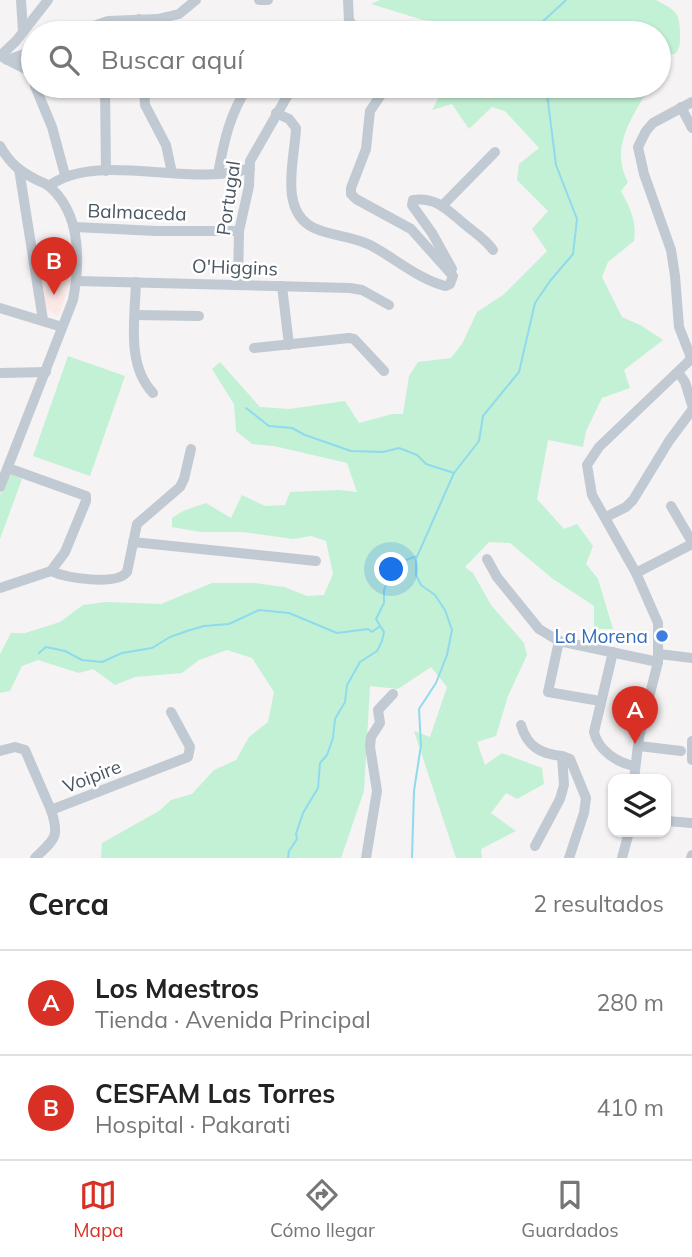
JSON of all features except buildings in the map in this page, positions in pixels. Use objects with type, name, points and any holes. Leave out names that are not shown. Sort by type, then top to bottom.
[{"type":"street","points":[[21,0],[22,21]]},
{"type":"street","points":[[32,21],[48,0]]},
{"type":"street","points":[[108,21],[158,19],[179,14],[196,0]]},
{"type":"street","points":[[259,0],[268,0]]},
{"type":"street","points":[[348,0],[349,21]]},
{"type":"street","points":[[2,57],[21,35]]},
{"type":"street","points":[[2,57],[21,53]]},
{"type":"street","points":[[2,57],[21,68]]},
{"type":"street","points":[[40,98],[52,127],[65,175]]},
{"type":"street","points":[[105,98],[106,171]]},
{"type":"street","points":[[145,98],[145,104],[166,145],[172,173]]},
{"type":"street","points":[[218,174],[234,107],[240,98]]},
{"type":"street","name":"Portugal","points":[[239,284],[239,231],[253,154],[285,98]]},
{"type":"street","points":[[379,98],[367,121],[366,149],[351,194],[411,229],[453,276]]},
{"type":"street","points":[[634,774],[639,737],[659,658],[657,623],[636,573],[589,484],[586,473],[588,460],[655,391],[691,363],[679,327],[676,276],[671,250],[639,158],[638,147],[653,122],[692,102]]},
{"type":"street","points":[[681,107],[692,128]]},
{"type":"street","points":[[276,113],[289,119],[296,128],[292,190],[296,208],[307,223],[359,240],[436,284],[445,286],[450,284],[453,276],[452,267],[411,202],[415,199],[443,205],[485,239],[493,250]]},
{"type":"street","points":[[0,146],[7,158],[19,169],[49,186],[68,210],[75,227],[77,281],[73,300],[46,372],[1,483]]},
{"type":"street","points":[[443,205],[495,152]]},
{"type":"street","points":[[49,186],[65,175],[106,171],[191,176],[250,168]]},
{"type":"street","points":[[19,169],[44,320]]},
{"type":"street","name":"Balmaceda","points":[[75,227],[239,231]]},
{"type":"street","name":"O'Higgins","points":[[77,281],[319,286],[362,290],[389,305]]},
{"type":"street","points":[[136,282],[135,355],[139,375],[153,393]]},
{"type":"street","points":[[282,286],[289,345]]},
{"type":"street","points":[[0,308],[62,327]]},
{"type":"street","points":[[135,315],[199,316]]},
{"type":"street","points":[[254,348],[332,338],[354,339],[384,372]]},
{"type":"street","points":[[0,373],[46,372]]},
{"type":"street","points":[[678,372],[685,382],[692,405]]},
{"type":"street","points":[[606,517],[626,507],[632,500],[692,410]]},
{"type":"street","points":[[51,571],[61,576],[76,578],[123,578],[127,572],[137,524],[180,487],[191,449]]},
{"type":"street","points":[[0,589],[51,571],[65,552],[86,501],[86,496],[8,468]]},
{"type":"street","points":[[636,573],[692,543],[671,506]]},
{"type":"street","points":[[133,542],[316,561]]},
{"type":"street","points":[[487,559],[497,577],[539,629],[559,641],[659,658],[692,658]]},
{"type":"street","points":[[559,641],[548,692],[600,701]]},
{"type":"street","points":[[613,652],[600,701],[595,740],[616,760],[635,766]]},
{"type":"street","points":[[366,858],[377,791],[370,737],[380,723],[378,710],[393,694]]},
{"type":"street","name":"Voipire","points":[[0,751],[15,747],[25,750],[51,810],[186,759],[190,755],[190,747],[171,712]]},
{"type":"street","points":[[521,724],[532,747],[547,755],[570,759],[586,797],[584,813],[569,858]]},
{"type":"street","points":[[639,746],[688,755],[692,741]]},
{"type":"street","points":[[535,846],[560,799],[564,785],[562,756]]},
{"type":"street","points":[[35,858],[55,837],[57,827],[51,810]]},
{"type":"street","points":[[671,821],[692,823]]},
{"type":"street","points":[[622,858],[628,837]]},
{"type":"shaded area","points":[[67,260],[70,283],[58,316],[45,308],[37,264]]},
{"type":"green space","points":[[380,0],[656,0],[672,9],[677,16],[680,44],[675,54],[671,54],[671,21],[434,21],[371,4]]},
{"type":"green space","points":[[438,98],[643,98],[625,132],[621,156],[628,182],[621,191],[634,221],[634,241],[608,262],[602,277],[622,317],[663,340],[624,370],[630,388],[602,398],[586,431],[583,447],[548,440],[537,499],[564,529],[577,524],[593,546],[586,564],[598,579],[613,629],[594,629],[594,606],[553,579],[510,543],[489,542],[465,567],[473,573],[491,605],[524,643],[527,655],[508,696],[496,736],[477,742],[485,765],[502,753],[542,768],[544,784],[517,799],[506,793],[491,813],[516,831],[481,849],[482,858],[456,858],[414,731],[430,737],[447,687],[431,667],[398,689],[370,686],[364,791],[341,858],[101,858],[102,843],[159,811],[171,800],[192,794],[214,770],[236,760],[249,737],[268,722],[274,692],[252,658],[227,650],[199,660],[182,673],[135,677],[115,685],[93,669],[79,673],[38,660],[22,666],[10,691],[0,693],[0,654],[11,633],[25,633],[60,622],[83,605],[106,602],[161,604],[212,583],[255,583],[284,587],[307,596],[324,595],[333,574],[326,541],[311,536],[293,539],[243,532],[201,532],[172,527],[172,518],[206,503],[231,518],[242,495],[265,506],[285,505],[290,492],[357,492],[347,463],[274,446],[252,444],[236,431],[234,404],[212,369],[220,362],[260,407],[289,409],[345,401],[359,423],[392,414],[403,414],[409,376],[418,362],[451,358],[462,344],[477,312],[503,295],[547,251],[532,229],[548,211],[517,180],[519,164],[539,148],[505,111],[492,107],[469,129],[452,104],[432,110]]},
{"type":"green space","points":[[68,356],[125,376],[90,476],[33,456]]},
{"type":"green space","points":[[9,473],[22,479],[0,539],[0,495]]},
{"type":"waterway","points":[[543,21],[566,0]]},
{"type":"waterway","points":[[412,858],[414,791],[421,745],[419,709],[436,683],[447,655],[452,630],[445,610],[435,595],[421,585],[416,575],[416,559],[454,473],[479,441],[483,416],[519,372],[535,303],[573,254],[577,219],[556,165],[548,98]]},
{"type":"waterway","points":[[246,408],[269,426],[292,428],[351,451],[383,452],[399,448],[417,455],[426,464],[454,473]]},
{"type":"waterway","points":[[288,858],[297,839],[303,813],[318,788],[320,763],[327,755],[333,738],[335,719],[345,702],[347,685],[360,662],[377,651],[382,641],[384,632],[376,619],[384,603],[384,590],[392,571],[400,562],[417,556]]},
{"type":"waterway","points":[[39,653],[46,647],[65,651],[82,660],[102,662],[122,653],[152,648],[187,631],[204,626],[229,624],[259,610],[289,613],[337,633],[368,629],[372,632],[380,626]]},
{"type":"place","name":"CESFAM Las Torres","points":[[54,295]]},
{"type":"place","name":"La Morena","points":[[662,636]]},
{"type":"place","name":"Los Maestros","points":[[635,744]]}]
